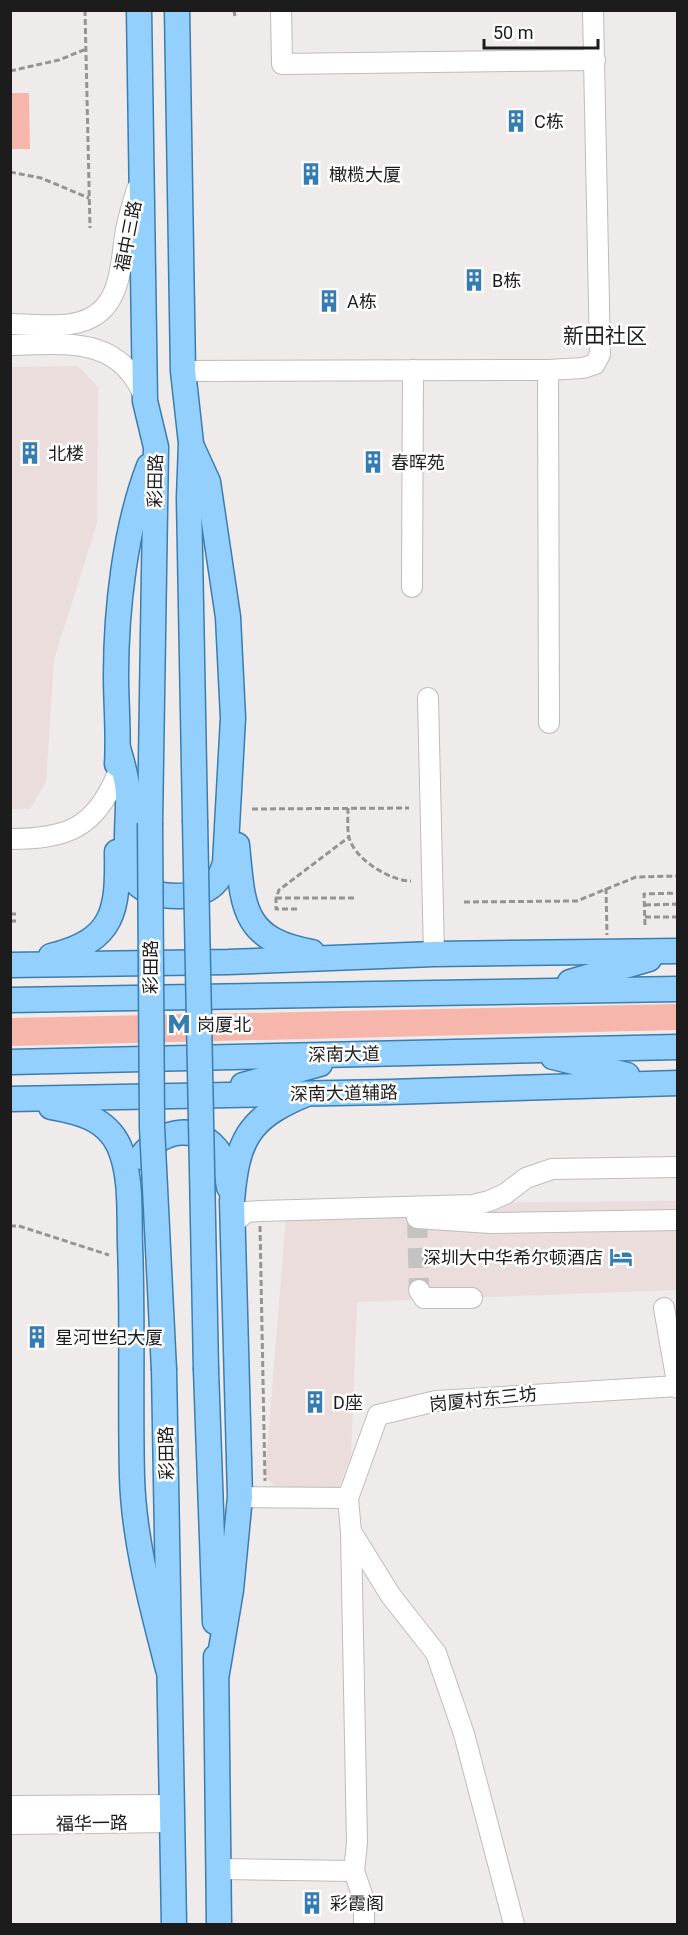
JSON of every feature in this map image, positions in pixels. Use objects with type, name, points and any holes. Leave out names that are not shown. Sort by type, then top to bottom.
[{"type":"main road","name":"彩田路","points":[[140,10],[146,401],[156,447],[150,823],[152,1127],[164,1370],[174,1924]]},
{"type":"main road","name":"彩田路","points":[[177,10],[183,370],[191,443],[189,510],[206,1370],[217,1673],[220,1869],[217,1919]]},
{"type":"main road","points":[[118,748],[128,789],[130,868],[133,878],[141,887],[168,895],[203,892],[219,878],[225,863],[233,678],[228,617],[207,482],[191,443]]},
{"type":"main road","points":[[12,965],[80,947],[92,939],[110,919],[116,903],[118,748],[116,675],[124,576],[139,490],[156,447]]},
{"type":"main road","points":[[230,778],[241,896],[257,927],[280,943],[302,950],[362,957]]},
{"type":"main road","points":[[12,965],[228,962],[434,954],[676,951]]},
{"type":"main road","points":[[541,991],[676,951]]},
{"type":"main road","points":[[228,962],[263,977],[343,994]]},
{"type":"main road","points":[[10,1000],[678,989]]},
{"type":"main road","name":"深南大道","points":[[10,1062],[678,1047]]},
{"type":"main road","points":[[525,1050],[597,1069],[678,1082]]},
{"type":"main road","points":[[212,1094],[366,1054]]},
{"type":"main road","name":"深南大道辅路","points":[[10,1100],[678,1082]]},
{"type":"main road","points":[[217,1673],[231,1590],[240,1497],[232,1225],[235,1169],[244,1139],[265,1117],[310,1093]]},
{"type":"main road","points":[[10,1100],[77,1112],[104,1125],[123,1155],[129,1191],[135,1512],[146,1582],[168,1669]]},
{"type":"main road","points":[[129,1191],[140,1159],[148,1148],[162,1136],[178,1132],[195,1133],[209,1141],[221,1155],[232,1201]]},
{"type":"main road","points":[[172,1850],[186,1892],[188,1924]]},
{"type":"street","points":[[281,10],[282,64],[595,60]]},
{"type":"street","points":[[183,370],[548,370],[583,368],[595,363],[600,354],[593,10]]},
{"type":"street","name":"福中三路","points":[[10,324],[80,322],[101,310],[117,289],[126,231],[141,172]]},
{"type":"street","points":[[10,345],[75,344],[99,350],[124,367],[137,383],[146,401]]},
{"type":"street","points":[[412,370],[412,588]]},
{"type":"street","points":[[548,370],[549,723]]},
{"type":"street","points":[[428,698],[434,954]]},
{"type":"street","points":[[10,839],[61,834],[76,829],[101,807],[117,775]]},
{"type":"street","points":[[232,1225],[246,1212],[473,1205],[489,1202],[505,1194],[526,1178],[552,1169],[678,1167]]},
{"type":"street","points":[[417,1218],[490,1223],[678,1220]]},
{"type":"street","points":[[419,1290],[424,1298],[472,1298]]},
{"type":"street","points":[[664,1308],[677,1386]]},
{"type":"street","name":"岗厦村东三坊","points":[[348,1498],[378,1415],[436,1401],[677,1386]]},
{"type":"street","points":[[240,1497],[348,1498],[351,1532],[357,1843],[354,1871],[364,1900],[364,1924]]},
{"type":"street","points":[[351,1532],[391,1596],[436,1653],[464,1734],[514,1924]]},
{"type":"street","name":"福华一路","points":[[10,1806],[172,1813]]},
{"type":"street","name":"福华一路","points":[[10,1824],[172,1813]]},
{"type":"street","points":[[220,1869],[354,1871]]},
{"type":"path","points":[[84,10],[90,228]]},
{"type":"path","points":[[234,10],[235,17]]},
{"type":"path","points":[[10,71],[51,63],[86,49]]},
{"type":"path","points":[[10,172],[48,180],[89,198]]},
{"type":"path","points":[[348,808],[349,837],[357,854],[400,881],[411,881]]},
{"type":"path","points":[[252,809],[410,808]]},
{"type":"path","points":[[297,909],[276,909],[279,890],[349,837]]},
{"type":"path","points":[[464,902],[577,901],[636,876],[678,876]]},
{"type":"path","points":[[606,888],[608,936]]},
{"type":"path","points":[[645,926],[644,894],[678,893]]},
{"type":"path","points":[[276,898],[356,898]]},
{"type":"path","points":[[645,905],[678,904]]},
{"type":"path","points":[[10,914],[19,914]]},
{"type":"path","points":[[645,917],[678,917]]},
{"type":"path","points":[[10,921],[18,921]]},
{"type":"path","points":[[260,1220],[264,1332],[264,1497]]},
{"type":"path","points":[[10,1226],[19,1226],[109,1255]]},
{"type":"shaded area","points":[[11,93],[29,93],[30,149],[11,149]]},
{"type":"shaded area","points":[[78,366],[98,387],[97,523],[54,660],[46,782],[30,809],[11,809],[11,367]]},
{"type":"shaded area","points":[[678,1004],[677,1030],[11,1046],[10,1018]]},
{"type":"shaded area","points":[[677,1201],[677,1290],[357,1302],[351,1456],[338,1489],[277,1488],[265,1477],[287,1204]]},
{"type":"tunnel","points":[[417,1218],[419,1290]]},
{"type":"place","name":"C栋","points":[[516,121]]},
{"type":"place","name":"橄榄大厦","points":[[311,174]]},
{"type":"place","name":"B栋","points":[[474,280]]},
{"type":"place","name":"A栋","points":[[329,301]]},
{"type":"place","name":"北楼","points":[[30,453]]},
{"type":"place","name":"春晖苑","points":[[373,462]]},
{"type":"place","name":"岗厦北","points":[[179,1024]]},
{"type":"place","name":"深圳大中华希尔顿酒店","points":[[621,1257]]},
{"type":"place","name":"星河世纪大厦","points":[[37,1337]]},
{"type":"place","name":"D座","points":[[315,1402]]},
{"type":"place","name":"彩霞阁","points":[[312,1903]]},
{"type":"district","name":"新田社区","points":[[605,336]]}]
